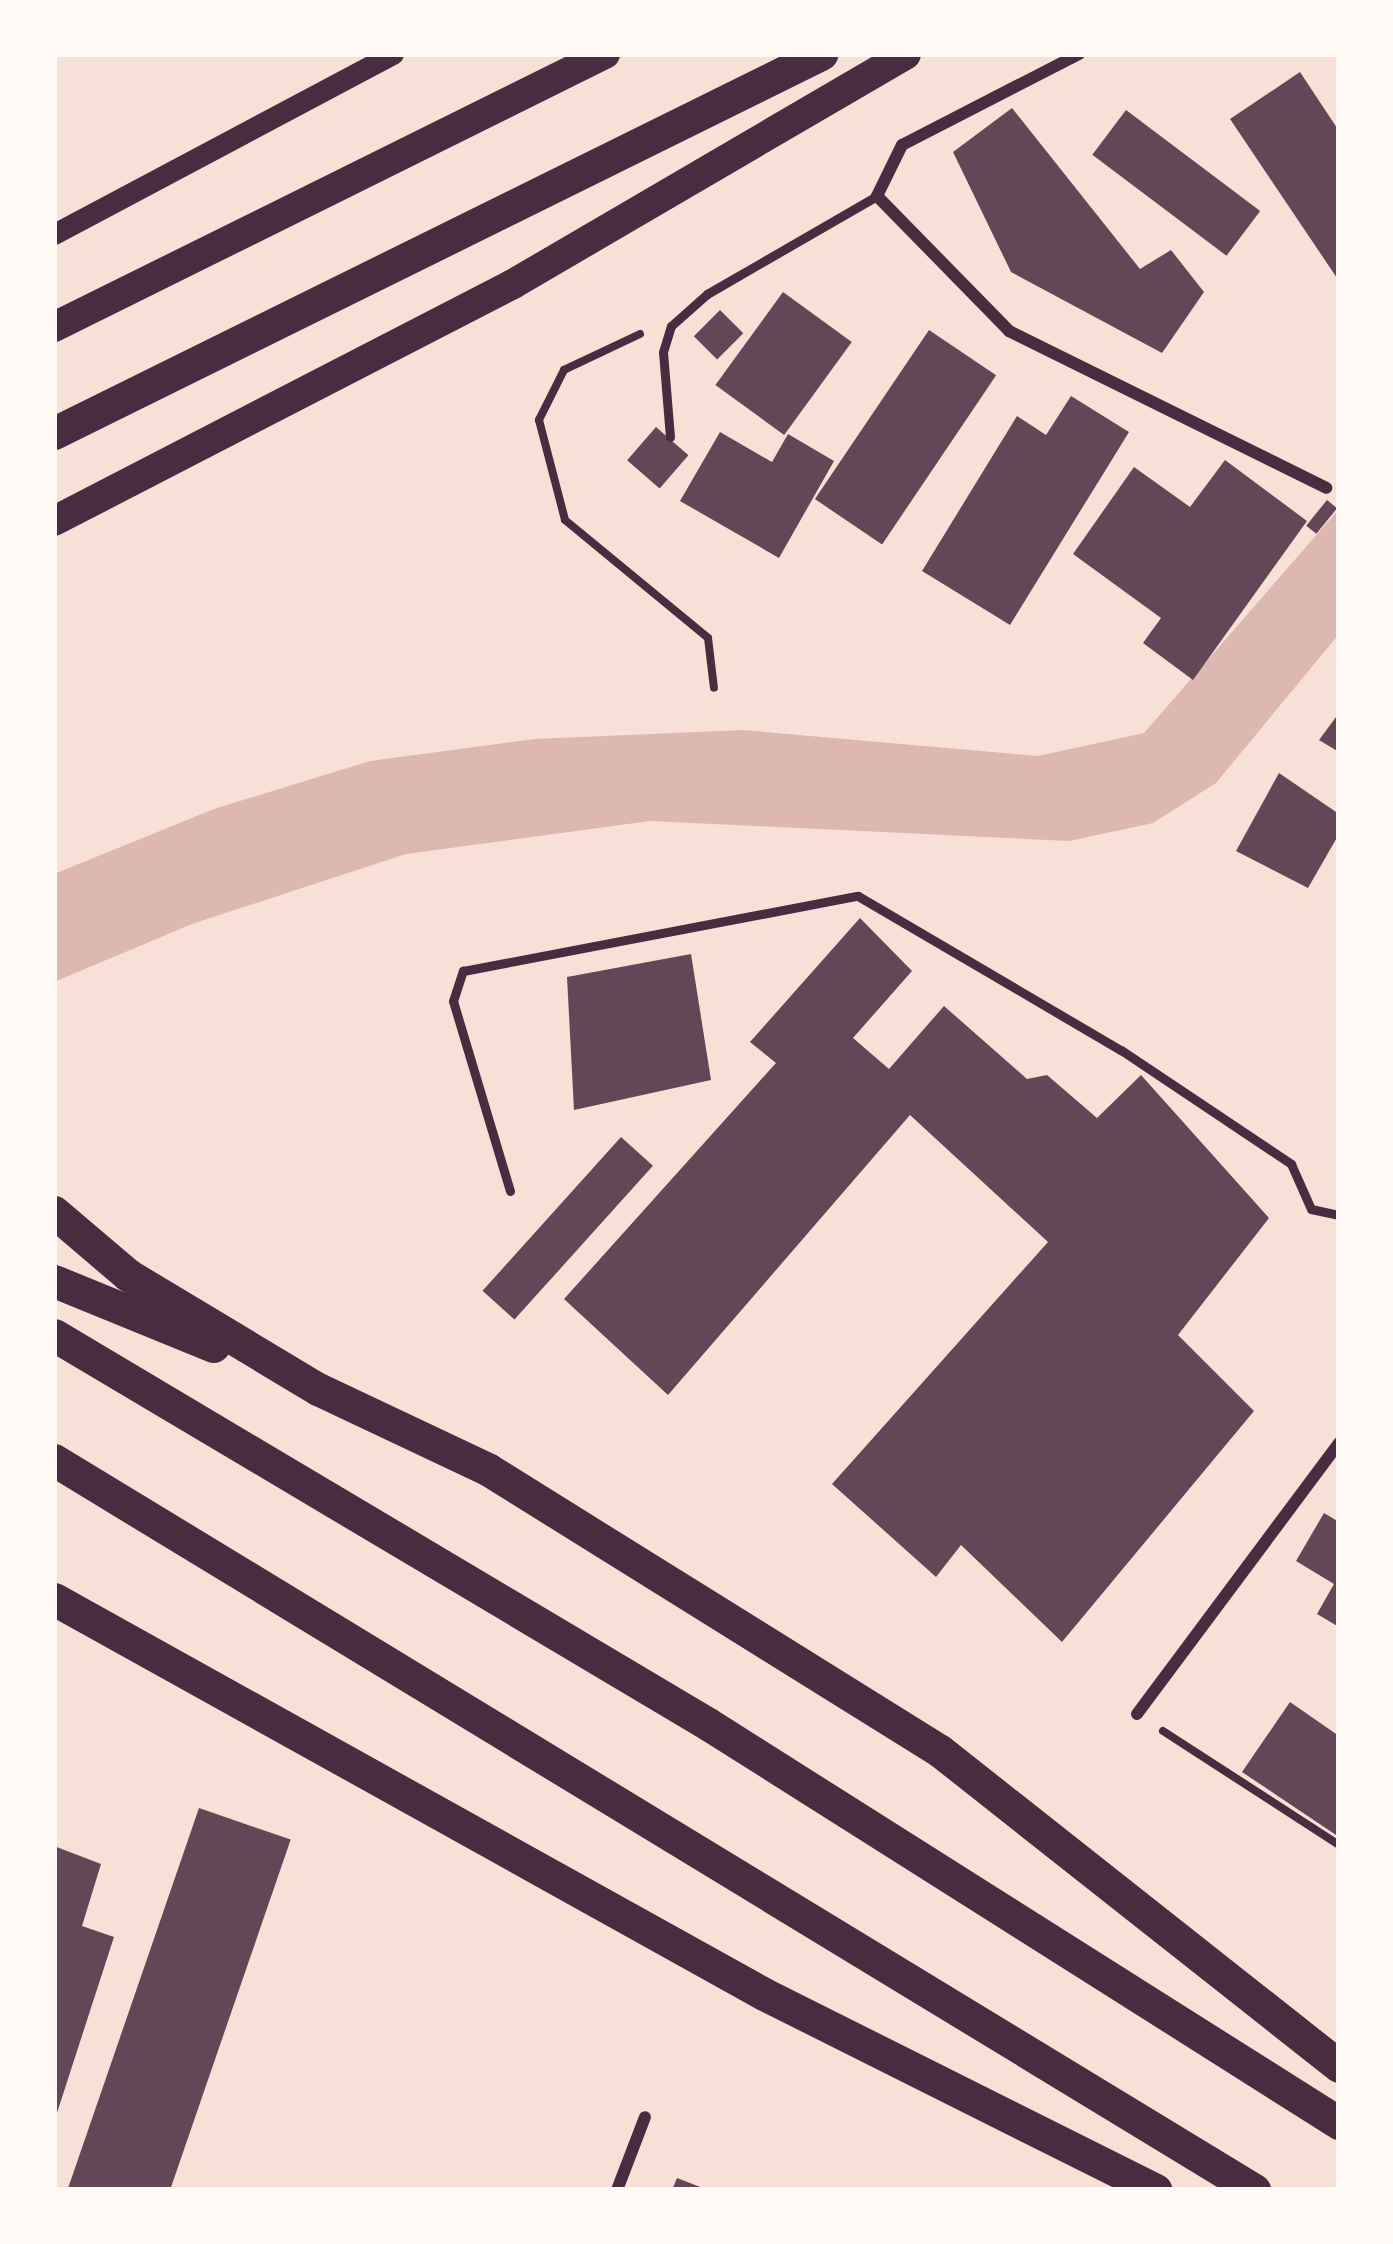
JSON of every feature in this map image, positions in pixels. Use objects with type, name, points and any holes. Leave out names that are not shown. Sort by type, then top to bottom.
[{"type":"highway","points":[[54,433],[821,54]]},
{"type":"highway","points":[[54,1212],[128,1274],[318,1389]]},
{"type":"highway","points":[[54,1281],[318,1389],[489,1470],[940,1751],[1339,2066]]},
{"type":"highway","points":[[54,1335],[533,1620],[1339,2123]]},
{"type":"highway","points":[[54,1460],[1254,2190]]},
{"type":"highway","points":[[54,1599],[764,1994],[1156,2190]]},
{"type":"main road","points":[[54,327],[605,54]]},
{"type":"main road","points":[[54,521],[513,284],[906,54]]},
{"type":"street","points":[[54,234],[393,54]]},
{"type":"street","points":[[1079,54],[902,145],[877,196],[1009,331],[1326,488]]},
{"type":"street","points":[[1137,1714],[1339,1443]]},
{"type":"street","points":[[617,2190],[646,2117]]},
{"type":"lane","points":[[670,437],[662,352],[671,326],[707,294],[877,196]]},
{"type":"lane","points":[[510,1190],[453,1001],[463,971],[857,896],[1121,1051],[1291,1164],[1311,1209],[1339,1215]]},
{"type":"path","points":[[671,326],[620,339],[564,370],[539,420],[565,520],[708,638],[714,688]]},
{"type":"path","points":[[1137,1714],[1339,1845]]},
{"type":"shaded area","points":[[1339,509],[1339,634],[1216,783],[1153,823],[1069,841],[650,821],[406,854],[192,924],[54,982],[54,874],[214,809],[370,761],[535,739],[743,730],[1038,756],[1144,733]]},
{"type":"building","points":[[1300,72],[1339,131],[1339,281],[1230,119]]},
{"type":"building","points":[[1012,108],[1140,269],[1171,250],[1204,292],[1162,353],[1011,272],[953,152]]},
{"type":"building","points":[[1126,110],[1260,211],[1226,256],[1092,155]]},
{"type":"building","points":[[783,292],[852,342],[784,435],[715,385]]},
{"type":"building","points":[[720,310],[743,333],[717,359],[694,336]]},
{"type":"building","points":[[929,330],[996,375],[882,544],[815,499]]},
{"type":"building","points":[[1071,396],[1129,432],[1010,625],[922,571],[1017,416],[1046,435]]},
{"type":"building","points":[[656,427],[688,455],[660,488],[627,460]]},
{"type":"building","points":[[720,432],[772,462],[788,434],[834,461],[779,558],[680,501]]},
{"type":"building","points":[[1225,460],[1307,521],[1193,680],[1143,643],[1161,618],[1073,554],[1134,467],[1190,507]]},
{"type":"building","points":[[1327,500],[1337,508],[1316,534],[1306,526]]},
{"type":"building","points":[[1339,713],[1339,752],[1319,740]]},
{"type":"building","points":[[1279,773],[1339,814],[1339,834],[1308,888],[1236,851]]},
{"type":"building","points":[[860,918],[912,971],[853,1038],[889,1069],[944,1006],[1027,1079],[1047,1075],[1097,1118],[1141,1075],[1269,1218],[1178,1335],[1254,1411],[1062,1642],[961,1545],[936,1577],[832,1484],[1048,1242],[910,1115],[668,1395],[564,1299],[776,1063],[750,1042]]},
{"type":"building","points":[[691,954],[711,1080],[574,1110],[567,977]]},
{"type":"building","points":[[621,1137],[653,1166],[514,1320],[482,1291]]},
{"type":"building","points":[[1324,1513],[1339,1522],[1339,1627],[1317,1614],[1334,1584],[1296,1561]]},
{"type":"building","points":[[1290,1702],[1339,1736],[1339,1837],[1242,1772]]},
{"type":"building","points":[[199,1808],[291,1840],[170,2190],[68,2188]]},
{"type":"building","points":[[54,1846],[101,1864],[82,1926],[114,1937],[55,2119]]},
{"type":"building","points":[[677,2178],[708,2190],[672,2190]]}]
